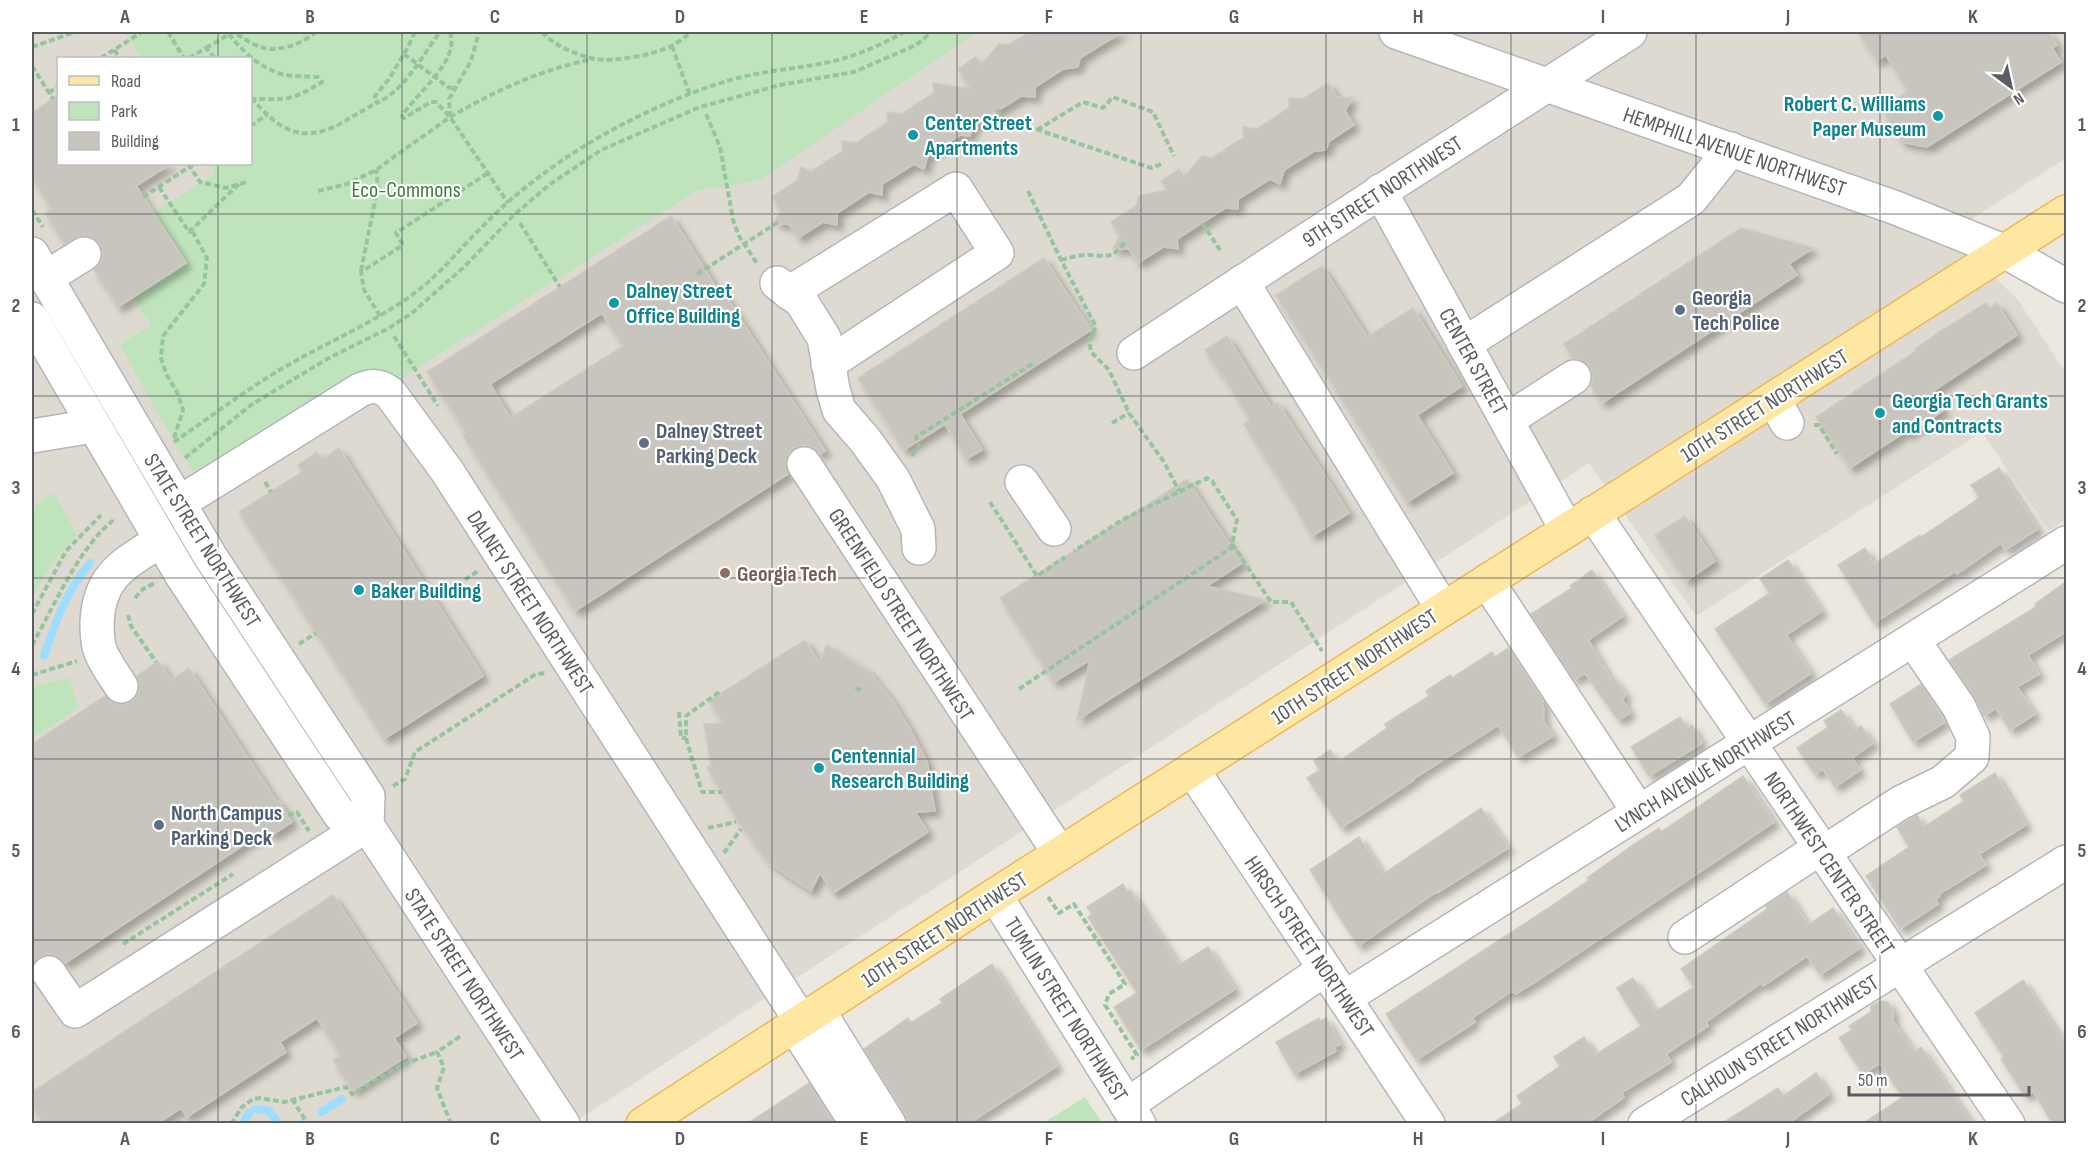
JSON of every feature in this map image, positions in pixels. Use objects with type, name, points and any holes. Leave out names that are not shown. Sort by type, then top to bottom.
[{"type":"main road","name":"10TH STREET NORTHWEST","points":[[643,1124],[678,1114],[804,1019],[1580,521],[1790,416],[2006,252],[2067,212]]},
{"type":"street","name":"HEMPHILL AVENUE NORTHWEST","points":[[1396,32],[1896,208],[2006,252],[2066,291]]},
{"type":"street","name":"9TH STREET NORTHWEST","points":[[1134,353],[1546,84],[1630,32]]},
{"type":"street","points":[[1464,344],[1691,199],[1731,149]]},
{"type":"street","points":[[828,364],[997,253],[956,189],[783,288],[801,301],[824,338],[828,364],[839,410],[865,440],[892,479],[918,529],[919,548]]},
{"type":"street","name":"CENTER STREET","points":[[1380,192],[1507,420],[1580,521]]},
{"type":"street","points":[[39,265],[84,254]]},
{"type":"street","name":"STATE STREET NORTHWEST","points":[[39,265],[210,556],[368,796],[367,825],[563,1124]]},
{"type":"street","points":[[1242,282],[1443,609]]},
{"type":"street","name":"STATE STREET NORTHWEST","points":[[32,318],[160,540],[340,815],[367,825]]},
{"type":"street","points":[[1507,420],[1574,377]]},
{"type":"street","name":"DALNEY STREET NORTHWEST","points":[[179,503],[360,390],[370,385],[381,386],[390,393],[447,471],[804,1019]]},
{"type":"street","points":[[32,436],[93,426]]},
{"type":"street","name":"GREENFIELD STREET NORTHWEST","points":[[804,464],[1060,854]]},
{"type":"street","points":[[1022,482],[1054,529]]},
{"type":"street","name":"NORTHWEST CENTER STREET","points":[[1580,521],[1748,744],[2008,1124]]},
{"type":"street","points":[[121,686],[100,651],[97,637],[98,613],[104,586],[124,564],[160,540]]},
{"type":"street","name":"LYNCH AVENUE NORTHWEST","points":[[1344,998],[2067,543]]},
{"type":"street","points":[[1487,581],[1639,812]]},
{"type":"street","points":[[1685,937],[1900,803],[1943,782],[1972,757],[1973,737],[1959,707],[1913,640]]},
{"type":"street","name":"HIRSCH STREET NORTHWEST","points":[[1192,769],[1428,1124]]},
{"type":"street","points":[[49,973],[75,1011],[367,825]]},
{"type":"street","name":"CALHOUN STREET NORTHWEST","points":[[1645,1124],[2067,862]]},
{"type":"street","name":"TUMLIN STREET NORTHWEST","points":[[995,895],[1133,1114]]},
{"type":"street","points":[[1133,1114],[1325,969]]},
{"type":"street","points":[[804,1019],[857,1124]]},
{"type":"street","points":[[804,1019],[889,1124]]},
{"type":"path","points":[[32,47],[75,32]]},
{"type":"path","points":[[103,57],[142,32]]},
{"type":"path","points":[[168,32],[183,57]]},
{"type":"path","points":[[191,57],[233,32],[259,47],[282,48],[300,44],[316,32]]},
{"type":"path","points":[[377,103],[375,96],[389,79],[415,32]]},
{"type":"path","points":[[252,99],[267,115],[293,133],[318,132],[335,126],[396,90],[419,63],[440,32]]},
{"type":"path","points":[[450,32],[451,49],[435,77],[402,116],[404,118],[431,102],[436,102],[450,117],[508,203]]},
{"type":"path","points":[[450,117],[449,99],[471,61],[478,32]]},
{"type":"path","points":[[542,32],[570,51],[597,59]]},
{"type":"path","points":[[318,191],[346,184],[376,170],[450,117],[481,99],[528,78],[572,64],[597,59],[637,57],[672,46],[692,32]]},
{"type":"path","points":[[191,229],[207,258],[204,284],[163,336],[160,358],[178,394],[183,410],[171,444],[282,369],[380,316],[420,288],[508,203],[557,163],[609,131],[648,111],[726,81],[777,69],[836,60],[887,42],[904,32]]},
{"type":"path","points":[[187,456],[251,405],[327,359],[389,328],[412,313],[464,267],[515,214],[549,185],[601,150],[700,107],[780,85],[854,72],[916,45],[932,32]]},
{"type":"path","points":[[229,33],[251,57]]},
{"type":"path","points":[[672,46],[690,95]]},
{"type":"path","points":[[206,48],[214,57]]},
{"type":"path","points":[[114,50],[119,57]]},
{"type":"path","points":[[404,54],[456,89]]},
{"type":"path","points":[[252,57],[267,68],[282,74],[318,76],[322,82],[288,99],[252,98]]},
{"type":"path","points":[[32,66],[53,99]]},
{"type":"path","points":[[49,93],[57,87]]},
{"type":"path","points":[[1037,130],[1083,102],[1102,108],[1113,97],[1153,112],[1169,150],[1174,156]]},
{"type":"path","points":[[997,110],[1003,118],[1151,168],[1164,163]]},
{"type":"path","points":[[706,114],[720,147],[733,220],[744,243],[762,271],[783,288]]},
{"type":"path","points":[[252,125],[267,115]]},
{"type":"path","points":[[143,198],[190,165]]},
{"type":"path","points":[[192,165],[200,182],[226,188],[247,182]]},
{"type":"path","points":[[376,170],[378,186],[361,272],[364,290],[380,316]]},
{"type":"path","points":[[361,272],[404,245],[396,233],[488,173]]},
{"type":"path","points":[[159,187],[189,232],[239,184]]},
{"type":"path","points":[[1028,191],[1096,327],[1089,340],[1091,352],[1109,370],[1129,412],[1164,462],[1179,491]]},
{"type":"path","points":[[697,274],[780,221]]},
{"type":"path","points":[[1202,222],[1222,253]]},
{"type":"path","points":[[520,223],[560,287]]},
{"type":"path","points":[[1061,260],[1083,255],[1105,258],[1118,252],[1125,242]]},
{"type":"path","points":[[394,336],[441,411]]},
{"type":"path","points":[[892,479],[906,465],[919,445],[916,437],[1034,363]]},
{"type":"path","points":[[1011,378],[1015,384]]},
{"type":"path","points":[[981,397],[985,403]]},
{"type":"path","points":[[1112,423],[1129,412]]},
{"type":"path","points":[[1790,416],[1819,425],[1837,454]]},
{"type":"path","points":[[990,502],[1037,576],[1107,527],[1207,478],[1212,481],[1237,520],[1231,548],[1019,689]]},
{"type":"path","points":[[263,479],[271,492]]},
{"type":"path","points":[[32,614],[66,551],[101,515]]},
{"type":"path","points":[[32,645],[62,588],[109,523]]},
{"type":"path","points":[[1232,543],[1271,602],[1291,602],[1322,651]]},
{"type":"path","points":[[435,600],[486,565]]},
{"type":"path","points":[[130,605],[143,589],[155,583],[164,586]]},
{"type":"path","points":[[127,611],[131,626],[156,662]]},
{"type":"path","points":[[296,646],[316,633]]},
{"type":"path","points":[[32,675],[69,665],[100,651]]},
{"type":"path","points":[[386,789],[405,779],[415,752],[536,674],[557,673]]},
{"type":"path","points":[[719,686],[720,693],[686,716],[686,738],[702,792],[722,792]]},
{"type":"path","points":[[679,712],[681,738],[686,738]]},
{"type":"path","points":[[288,815],[297,812],[311,834],[315,830]]},
{"type":"path","points":[[701,829],[736,822]]},
{"type":"path","points":[[720,858],[741,829]]},
{"type":"path","points":[[1048,897],[1059,914],[1074,904],[1125,984],[1109,994],[1105,1002],[1107,1009],[1137,1055],[1128,1060]]},
{"type":"path","points":[[231,1124],[242,1107],[253,1099],[284,1102],[346,1087],[352,1094],[356,1093],[402,1065],[437,1052],[462,1035]]},
{"type":"path","points":[[437,1052],[444,1066],[437,1088],[451,1124]]},
{"type":"path","points":[[292,1100],[308,1124]]},
{"type":"shaded area","name":"Georgia Tech","points":[[32,32],[2066,32],[2066,158],[1950,233],[2018,300],[2066,373],[2066,519],[2049,531],[1982,432],[1696,616],[1589,463],[573,1123],[32,1123]]},
{"type":"green space","name":"Eco-Commons","points":[[125,32],[977,32],[760,180],[696,191],[397,381],[200,483],[151,402],[120,344],[151,325],[133,297],[153,213],[215,174],[210,165],[252,165],[252,57],[141,57]]},
{"type":"green space","points":[[54,492],[77,535],[52,565],[32,599],[32,508]]},
{"type":"green space","points":[[69,677],[79,708],[32,738],[32,686]]},
{"type":"green space","points":[[1085,1097],[1102,1123],[1043,1123]]},
{"type":"building","name":"Center Street Apartments","points":[[1030,32],[1122,32],[1080,58],[1078,67],[1063,69],[1035,87],[1035,97],[1021,96],[973,126],[970,136],[960,135],[928,155],[924,169],[914,164],[882,184],[882,195],[869,192],[837,213],[837,225],[823,222],[798,238],[789,224],[774,223],[781,210],[772,197],[797,180],[801,167],[810,172],[843,151],[842,141],[856,143],[888,122],[887,112],[901,114],[934,93],[933,83],[971,89],[958,69],[976,57],[981,65],[999,44],[1008,45]]},
{"type":"building","points":[[1858,32],[2048,32],[2057,45],[2052,48],[2061,62],[1927,147],[1902,142],[1881,108],[1908,91],[1886,55],[1877,61]]},
{"type":"building","points":[[1328,83],[1337,97],[1352,98],[1345,111],[1354,125],[1329,141],[1326,150],[1314,151],[1284,170],[1280,184],[1270,179],[1238,199],[1238,209],[1225,208],[1177,239],[1178,249],[1163,247],[1138,263],[1129,249],[1113,249],[1120,236],[1111,222],[1136,206],[1139,196],[1167,190],[1161,181],[1179,169],[1184,177],[1202,156],[1212,158],[1244,137],[1243,127],[1257,129],[1289,108],[1289,98],[1303,99]]},
{"type":"building","points":[[57,96],[57,165],[168,165],[136,186],[186,263],[118,307],[94,270],[103,254],[100,244],[92,237],[84,235],[65,244],[45,213],[52,209],[32,177],[32,113]]},
{"type":"building","name":"Dalney Street Parking Deck","points":[[671,216],[716,287],[719,285],[825,451],[820,454],[812,447],[804,445],[794,448],[787,456],[785,466],[788,474],[575,611],[463,435],[466,433],[427,372]],"holes":[[[602,313],[623,346],[510,418],[490,384]]]},
{"type":"building","name":"Georgia Tech Police","points":[[1741,228],[1813,248],[1789,264],[1797,275],[1602,403],[1591,386],[1593,376],[1589,366],[1582,360],[1573,358],[1564,344]]},
{"type":"building","points":[[1044,258],[1091,330],[960,414],[982,450],[966,459],[945,424],[904,450],[858,378]]},
{"type":"building","points":[[1322,266],[1367,337],[1413,308],[1462,386],[1417,415],[1453,473],[1407,502],[1276,295]]},
{"type":"building","points":[[1986,303],[1990,308],[1997,303],[2017,335],[1932,392],[1944,410],[1908,434],[1906,431],[1850,468],[1816,417],[1916,351],[1915,349],[1938,333]]},
{"type":"building","points":[[1227,336],[1271,407],[1278,403],[1349,513],[1312,536],[1299,511],[1244,424],[1250,420],[1222,373],[1205,350]]},
{"type":"building","name":"Baker Building","points":[[339,448],[483,676],[384,739],[239,512],[302,472],[298,465],[317,452],[322,460]]},
{"type":"building","points":[[1999,468],[2038,529],[2005,550],[2001,543],[1957,574],[1955,571],[1874,623],[1838,565],[1865,548],[1874,564],[1920,535],[1921,537],[1975,501],[1979,497],[1971,485]]},
{"type":"building","points":[[1187,479],[1242,563],[1207,586],[1265,600],[1077,720],[1090,660],[1054,682],[1000,598]]},
{"type":"building","points":[[1685,516],[1715,561],[1686,581],[1655,535]]},
{"type":"building","points":[[1788,560],[1822,611],[1786,635],[1811,673],[1765,704],[1715,629],[1770,593],[1760,579]]},
{"type":"building","points":[[1592,570],[1623,616],[1588,640],[1611,679],[1613,677],[1626,695],[1622,699],[1630,713],[1618,720],[1585,673],[1574,680],[1531,614],[1572,588],[1570,586]]},
{"type":"building","points":[[2067,581],[2067,631],[2028,655],[2039,674],[2017,687],[2035,714],[2010,730],[1996,708],[1984,716],[1974,696],[1949,660],[2036,607],[2035,604]]},
{"type":"building","name":"Centennial Research Building","points":[[805,640],[819,662],[827,645],[869,671],[894,703],[927,762],[935,811],[915,812],[928,832],[833,893],[820,873],[811,891],[769,863],[738,821],[707,767],[711,766],[704,724],[724,723],[709,701]]},
{"type":"building","points":[[1508,648],[1543,700],[1544,722],[1553,736],[1518,757],[1498,725],[1341,828],[1307,778],[1320,770],[1314,761],[1330,750],[1338,762],[1387,728],[1385,724],[1429,696],[1426,691],[1450,675],[1452,678],[1492,652],[1495,657]]},
{"type":"building","name":"North Campus Parking Deck","points":[[158,661],[171,680],[189,668],[292,822],[272,835],[268,829],[65,963],[57,956],[47,954],[38,958],[32,968],[32,744],[105,696],[121,705],[132,701],[138,694],[140,686],[137,676]]},
{"type":"building","points":[[1921,684],[1945,722],[1913,742],[1890,704]]},
{"type":"building","points":[[1841,710],[1855,730],[1861,726],[1873,743],[1852,758],[1860,770],[1835,787],[1823,769],[1815,774],[1797,748],[1828,727],[1824,721]]},
{"type":"building","points":[[1680,717],[1687,728],[1692,725],[1702,743],[1649,776],[1631,747]]},
{"type":"building","points":[[1995,773],[2026,825],[1979,854],[1986,865],[1939,894],[1940,896],[1935,899],[1938,904],[1900,929],[1866,876],[1909,847],[1897,827],[1917,815],[1924,827],[1964,801],[1960,795]]},
{"type":"building","points":[[1743,776],[1774,822],[1538,980],[1515,994],[1512,991],[1472,1018],[1475,1022],[1416,1060],[1386,1014],[1547,909],[1589,880],[1587,878],[1637,842],[1659,828],[1661,832]]},
{"type":"building","points":[[1481,808],[1508,848],[1436,892],[1358,946],[1310,870],[1359,837],[1383,874]]},
{"type":"building","points":[[1123,884],[1127,892],[1130,890],[1179,965],[1208,947],[1235,989],[1141,1050],[1114,1007],[1137,993],[1088,917],[1092,914],[1087,907]]},
{"type":"building","points":[[1787,892],[1808,925],[1833,908],[1860,948],[1820,975],[1807,956],[1763,986],[1761,983],[1706,1022],[1708,1026],[1666,1054],[1671,1062],[1621,1093],[1624,1097],[1586,1124],[1491,1124],[1522,1104],[1517,1096],[1560,1066],[1554,1057],[1584,1037],[1595,1055],[1641,1026],[1617,988],[1633,978],[1655,1012],[1694,987],[1681,969],[1767,909],[1766,906]]},
{"type":"building","points":[[333,895],[417,1023],[394,1038],[406,1057],[353,1091],[333,1060],[341,1056],[317,1018],[280,1042],[286,1052],[187,1117],[181,1108],[157,1124],[43,1124],[32,1105],[32,1092]]},
{"type":"building","points":[[992,964],[1057,1066],[968,1124],[908,1124],[905,1114],[864,1049],[908,1018],[911,1023],[942,1003],[940,999]]},
{"type":"building","points":[[2023,980],[2067,1047],[2067,1124],[2053,1124],[2033,1091],[2025,1096],[2001,1059],[2004,1057],[1975,1013]]},
{"type":"building","points":[[1880,1001],[1888,1002],[1893,1012],[1893,1021],[1914,1052],[1921,1047],[1972,1124],[1862,1124],[1903,1097],[1880,1063],[1863,1074],[1839,1038],[1852,1030],[1849,1026],[1871,1012],[1871,1006]]},
{"type":"building","points":[[1319,1018],[1320,1021],[1326,1018],[1340,1044],[1334,1047],[1336,1051],[1294,1074],[1276,1042]]},
{"type":"building","points":[[1816,1073],[1829,1094],[1787,1124],[1721,1124],[1778,1088],[1783,1096]]},
{"type":"building","points":[[809,1083],[834,1124],[747,1124],[783,1100]]},
{"type":"waterway","points":[[44,656],[68,596],[90,563]]},
{"type":"waterway","points":[[321,1112],[342,1099]]},
{"type":"waterway","points":[[255,1109],[268,1110],[280,1124]]},
{"type":"waterway","points":[[243,1124],[249,1113]]},
{"type":"place","name":"Robert C. Williams Paper Museum","points":[[1938,116]]},
{"type":"place","name":"Center Street Apartments","points":[[913,135]]},
{"type":"place","name":"Dalney Street Office Building","points":[[614,303]]},
{"type":"place","name":"Georgia Tech Police","points":[[1680,310]]},
{"type":"place","name":"Georgia Tech Grants and Contracts","points":[[1880,413]]},
{"type":"place","name":"Dalney Street Parking Deck","points":[[644,443]]},
{"type":"place","name":"Georgia Tech","points":[[725,573]]},
{"type":"place","name":"Baker Building","points":[[359,590]]},
{"type":"place","name":"Centennial Research Building","points":[[819,768]]},
{"type":"place","name":"North Campus Parking Deck","points":[[159,825]]}]
